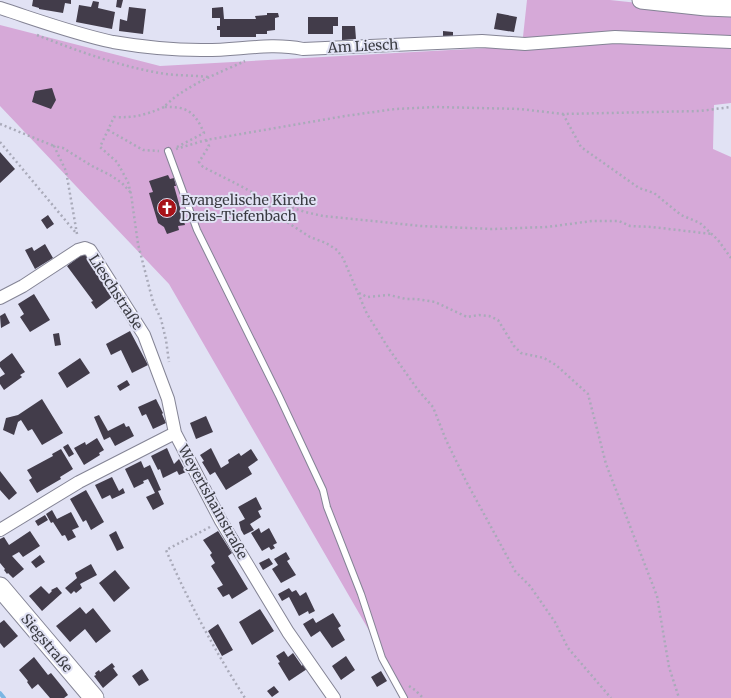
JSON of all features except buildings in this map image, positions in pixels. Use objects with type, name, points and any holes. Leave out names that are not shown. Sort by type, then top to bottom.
[{"type":"main road","points":[[642,0],[706,7],[731,8]]},
{"type":"main road","name":"Siegstraße","points":[[0,587],[94,698]]},
{"type":"street","name":"Am Liesch","points":[[0,8],[112,42],[154,48],[202,50],[289,46],[303,48],[482,40],[525,44],[615,37],[731,42]]},
{"type":"street","name":"Lieschstraße","points":[[0,298],[23,286],[78,250],[85,248],[90,250],[144,335],[168,399],[175,433]]},
{"type":"street","name":"Weyertshainstraße","points":[[0,530],[79,482],[175,433],[221,521],[288,632],[334,698]]},
{"type":"lane","points":[[168,151],[197,230],[279,396],[323,490],[327,507],[361,594],[382,658],[404,698]]},
{"type":"path","points":[[31,33],[72,49],[122,65],[156,73],[210,77],[172,99],[164,107],[150,114],[134,117],[114,117],[100,147],[117,162],[128,182],[138,244],[153,302],[161,319],[170,368]]},
{"type":"path","points":[[164,107],[176,106],[189,112],[195,116],[204,133],[168,151]]},
{"type":"path","points":[[108,130],[143,150],[168,151],[206,140],[395,109],[436,107],[520,109],[563,114],[700,111],[731,106]]},
{"type":"path","points":[[563,114],[581,147],[639,188],[654,193],[681,215],[700,223],[712,234],[731,258]]},
{"type":"path","points":[[0,124],[54,146],[63,148],[122,183],[131,194]]},
{"type":"path","points":[[206,140],[209,146],[198,162],[203,167],[263,198],[305,212],[323,216],[399,224],[492,229],[546,226],[592,221],[619,221],[630,226],[712,234]]},
{"type":"path","points":[[0,142],[77,234],[66,171],[54,146]]},
{"type":"path","points":[[263,198],[276,215],[310,237],[326,243],[337,250],[343,258],[367,314],[389,349],[418,390],[433,407],[446,440],[466,481],[515,571],[530,586],[555,622],[568,648],[611,698]]},
{"type":"path","points":[[358,293],[367,297],[389,295],[406,299],[435,302],[467,318],[479,315],[489,316],[498,320],[514,346],[521,353],[544,358],[556,365],[588,394],[606,464],[657,596],[669,667],[678,698]]},
{"type":"path","points":[[221,521],[166,550],[185,593],[232,678],[245,698]]},
{"type":"shaded area","points":[[527,0],[610,0],[731,13],[731,103],[714,105],[713,149],[731,157],[731,698],[408,698],[169,284],[0,106],[0,25],[160,66],[522,46]]},
{"type":"waterway","points":[[0,693],[4,698]]},
{"type":"place","name":"Evangelische Kirche Dreis-Tiefenbach","points":[[167,208]]}]
